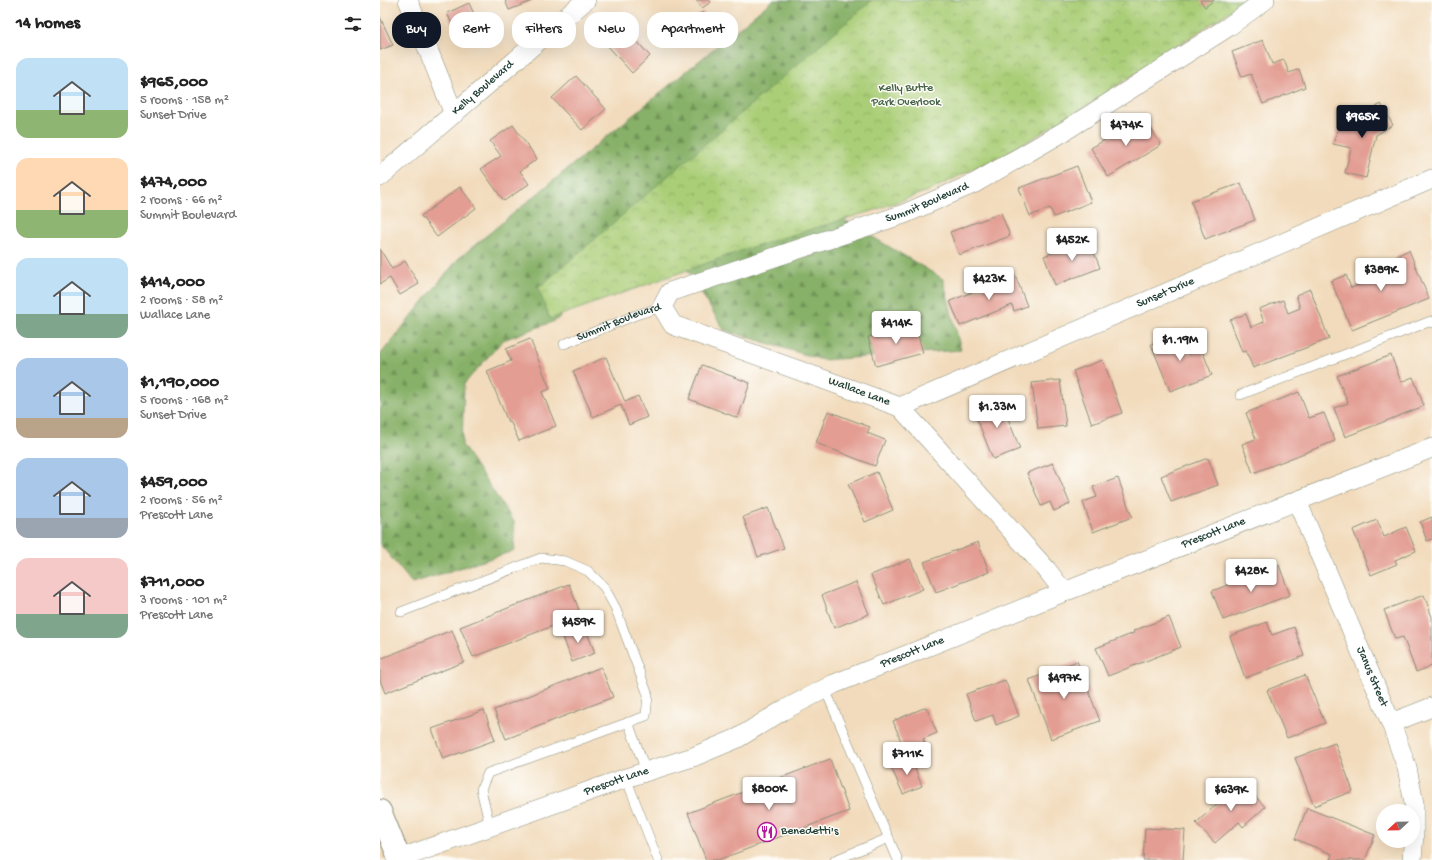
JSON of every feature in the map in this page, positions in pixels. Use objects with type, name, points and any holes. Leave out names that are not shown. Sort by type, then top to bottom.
[{"type":"main road","points":[[380,811],[399,860]]},
{"type":"street","points":[[408,0],[454,114]]},
{"type":"street","name":"Kelly Boulevard","points":[[380,177],[586,0]]},
{"type":"street","name":"Summit Boulevard","points":[[662,307],[670,292],[904,214],[975,183],[1063,132],[1228,27],[1265,0]]},
{"type":"street","name":"Sunset Drive","points":[[900,407],[1432,179]]},
{"type":"street","name":"Wallace Lane","points":[[662,307],[673,325],[900,407],[1048,570],[1064,592]]},
{"type":"street","name":"Prescott Lane","points":[[399,860],[626,778],[693,757],[738,738],[782,711],[834,684],[1432,448]]},
{"type":"street","name":"Janus Street","points":[[1297,501],[1391,723],[1407,768],[1414,803],[1412,860]]},
{"type":"street","points":[[1391,723],[1432,707]]},
{"type":"lane","name":"Summit Boulevard","points":[[564,344],[636,315],[662,307]]},
{"type":"lane","points":[[1240,395],[1432,321],[1432,323]]},
{"type":"lane","points":[[400,612],[541,558],[565,561],[588,570],[604,587],[615,607],[648,695],[646,716],[488,773],[481,789],[490,827]]},
{"type":"lane","points":[[825,689],[898,860]]},
{"type":"lane","points":[[628,722],[646,771]]},
{"type":"lane","points":[[626,778],[658,860]]},
{"type":"lane","points":[[834,860],[888,838]]},
{"type":"green space","points":[[773,0],[1138,0],[811,200],[943,279],[961,350],[823,360],[724,330],[682,261],[596,284],[555,321],[503,340],[464,384],[462,445],[514,522],[514,551],[412,583],[380,544],[380,355],[458,259],[715,48],[738,48],[738,29]]},
{"type":"green space","name":"Kelly Butte Park Overlook","points":[[872,0],[1247,0],[1088,105],[1005,155],[933,189],[875,210],[752,247],[550,319],[538,288]]},
{"type":"building","points":[[505,0],[532,0],[532,1],[509,10]]},
{"type":"building","points":[[696,0],[709,0],[711,2],[702,8]]},
{"type":"building","points":[[1200,0],[1214,0],[1205,7]]},
{"type":"building","points":[[469,3],[473,12],[449,12]]},
{"type":"building","points":[[380,17],[392,45],[380,50]]},
{"type":"building","points":[[1263,40],[1272,64],[1284,60],[1289,73],[1299,69],[1305,87],[1263,104],[1251,74],[1242,77],[1232,52]]},
{"type":"building","points":[[639,44],[650,56],[632,73],[610,48],[639,48]]},
{"type":"building","points":[[576,76],[606,109],[582,130],[552,98]]},
{"type":"building","points":[[1381,104],[1393,125],[1376,135],[1366,178],[1345,173],[1351,148],[1333,144],[1337,131]]},
{"type":"building","points":[[1144,117],[1161,145],[1108,177],[1091,148]]},
{"type":"building","points":[[513,125],[537,159],[520,171],[529,184],[504,201],[481,169],[501,156],[490,141]]},
{"type":"building","points":[[1077,166],[1091,202],[1054,217],[1050,208],[1030,216],[1019,188]]},
{"type":"building","points":[[1241,183],[1255,220],[1205,239],[1191,201]]},
{"type":"building","points":[[460,187],[476,208],[437,237],[421,216]]},
{"type":"building","points":[[1001,213],[1010,236],[959,255],[950,232]]},
{"type":"building","points":[[1089,239],[1100,268],[1055,285],[1044,256]]},
{"type":"building","points":[[380,249],[392,269],[405,261],[419,284],[400,295],[390,278],[380,284]]},
{"type":"building","points":[[1409,250],[1429,299],[1352,330],[1331,281],[1346,275],[1351,288],[1364,283],[1359,270],[1383,260],[1388,273],[1401,268],[1396,256]]},
{"type":"building","points":[[1015,275],[1027,306],[1014,311],[1012,305],[960,326],[950,301]]},
{"type":"building","points":[[1310,289],[1329,339],[1253,368],[1246,351],[1242,352],[1230,320],[1246,314],[1251,327],[1264,322],[1259,309],[1283,300],[1288,313],[1300,308],[1296,295]]},
{"type":"building","points":[[915,324],[923,353],[876,366],[868,337]]},
{"type":"building","points":[[1180,333],[1188,354],[1201,348],[1212,375],[1170,391],[1151,344]]},
{"type":"building","points":[[530,339],[550,389],[542,392],[556,426],[519,441],[510,421],[508,422],[487,371],[511,361],[506,349]]},
{"type":"building","points":[[1391,355],[1401,382],[1413,377],[1424,406],[1345,437],[1334,408],[1348,403],[1337,376]]},
{"type":"building","points":[[606,357],[625,402],[638,396],[647,417],[629,425],[621,405],[593,417],[573,371]]},
{"type":"building","points":[[1103,360],[1122,413],[1092,424],[1073,371]]},
{"type":"building","points":[[702,365],[750,383],[738,418],[689,399]]},
{"type":"building","points":[[1060,380],[1066,426],[1038,429],[1032,383]]},
{"type":"building","points":[[1299,392],[1309,418],[1324,413],[1335,441],[1253,473],[1242,444],[1256,439],[1246,413]]},
{"type":"building","points":[[1000,398],[1020,449],[993,459],[973,409]]},
{"type":"building","points":[[828,411],[870,427],[867,433],[885,440],[875,466],[816,443]]},
{"type":"building","points":[[1208,458],[1218,485],[1171,502],[1161,476]]},
{"type":"building","points":[[1053,463],[1070,504],[1054,511],[1050,502],[1041,506],[1027,473]]},
{"type":"building","points":[[877,472],[893,510],[865,522],[848,484]]},
{"type":"building","points":[[1118,478],[1132,517],[1093,532],[1083,502],[1097,497],[1093,487]]},
{"type":"building","points":[[768,508],[784,548],[758,557],[743,517]]},
{"type":"building","points":[[1432,517],[1432,539],[1427,541],[1420,522]]},
{"type":"building","points":[[1377,520],[1384,537],[1406,527],[1416,551],[1395,560],[1397,564],[1371,575],[1353,530]]},
{"type":"building","points":[[978,542],[989,572],[936,592],[924,562]]},
{"type":"building","points":[[910,559],[923,589],[884,605],[871,575]]},
{"type":"building","points":[[1279,565],[1290,595],[1223,620],[1212,591]]},
{"type":"building","points":[[856,582],[869,614],[834,628],[822,595]]},
{"type":"building","points":[[569,584],[581,615],[473,657],[460,627]]},
{"type":"building","points":[[1424,595],[1432,617],[1432,666],[1416,672],[1403,637],[1395,639],[1384,610]]},
{"type":"building","points":[[1169,617],[1181,647],[1108,676],[1096,648]]},
{"type":"building","points":[[1267,622],[1272,635],[1294,627],[1304,656],[1245,678],[1230,636]]},
{"type":"building","points":[[584,625],[595,653],[572,662],[562,634]]},
{"type":"building","points":[[452,630],[464,662],[385,693],[380,680],[380,659]]},
{"type":"building","points":[[1077,661],[1100,721],[1051,739],[1029,680]]},
{"type":"building","points":[[601,667],[613,697],[506,739],[494,710]]},
{"type":"building","points":[[1305,675],[1325,723],[1287,738],[1267,690]]},
{"type":"building","points":[[1005,680],[1019,716],[996,725],[993,715],[976,721],[966,694]]},
{"type":"building","points":[[926,707],[937,733],[923,739],[926,746],[906,754],[893,721]]},
{"type":"building","points":[[484,710],[495,740],[443,759],[432,729]]},
{"type":"building","points":[[1335,743],[1353,791],[1314,806],[1295,758]]},
{"type":"building","points":[[830,759],[849,811],[718,860],[706,860],[688,813]]},
{"type":"building","points":[[911,759],[922,786],[903,794],[891,767]]},
{"type":"building","points":[[1242,781],[1265,807],[1243,827],[1239,822],[1215,843],[1196,823]]},
{"type":"building","points":[[1307,808],[1375,835],[1365,860],[1330,860],[1332,854],[1295,839]]},
{"type":"building","points":[[1145,828],[1185,830],[1183,860],[1143,860]]},
{"type":"place","name":"Benedetti's","points":[[767,832]]}]
